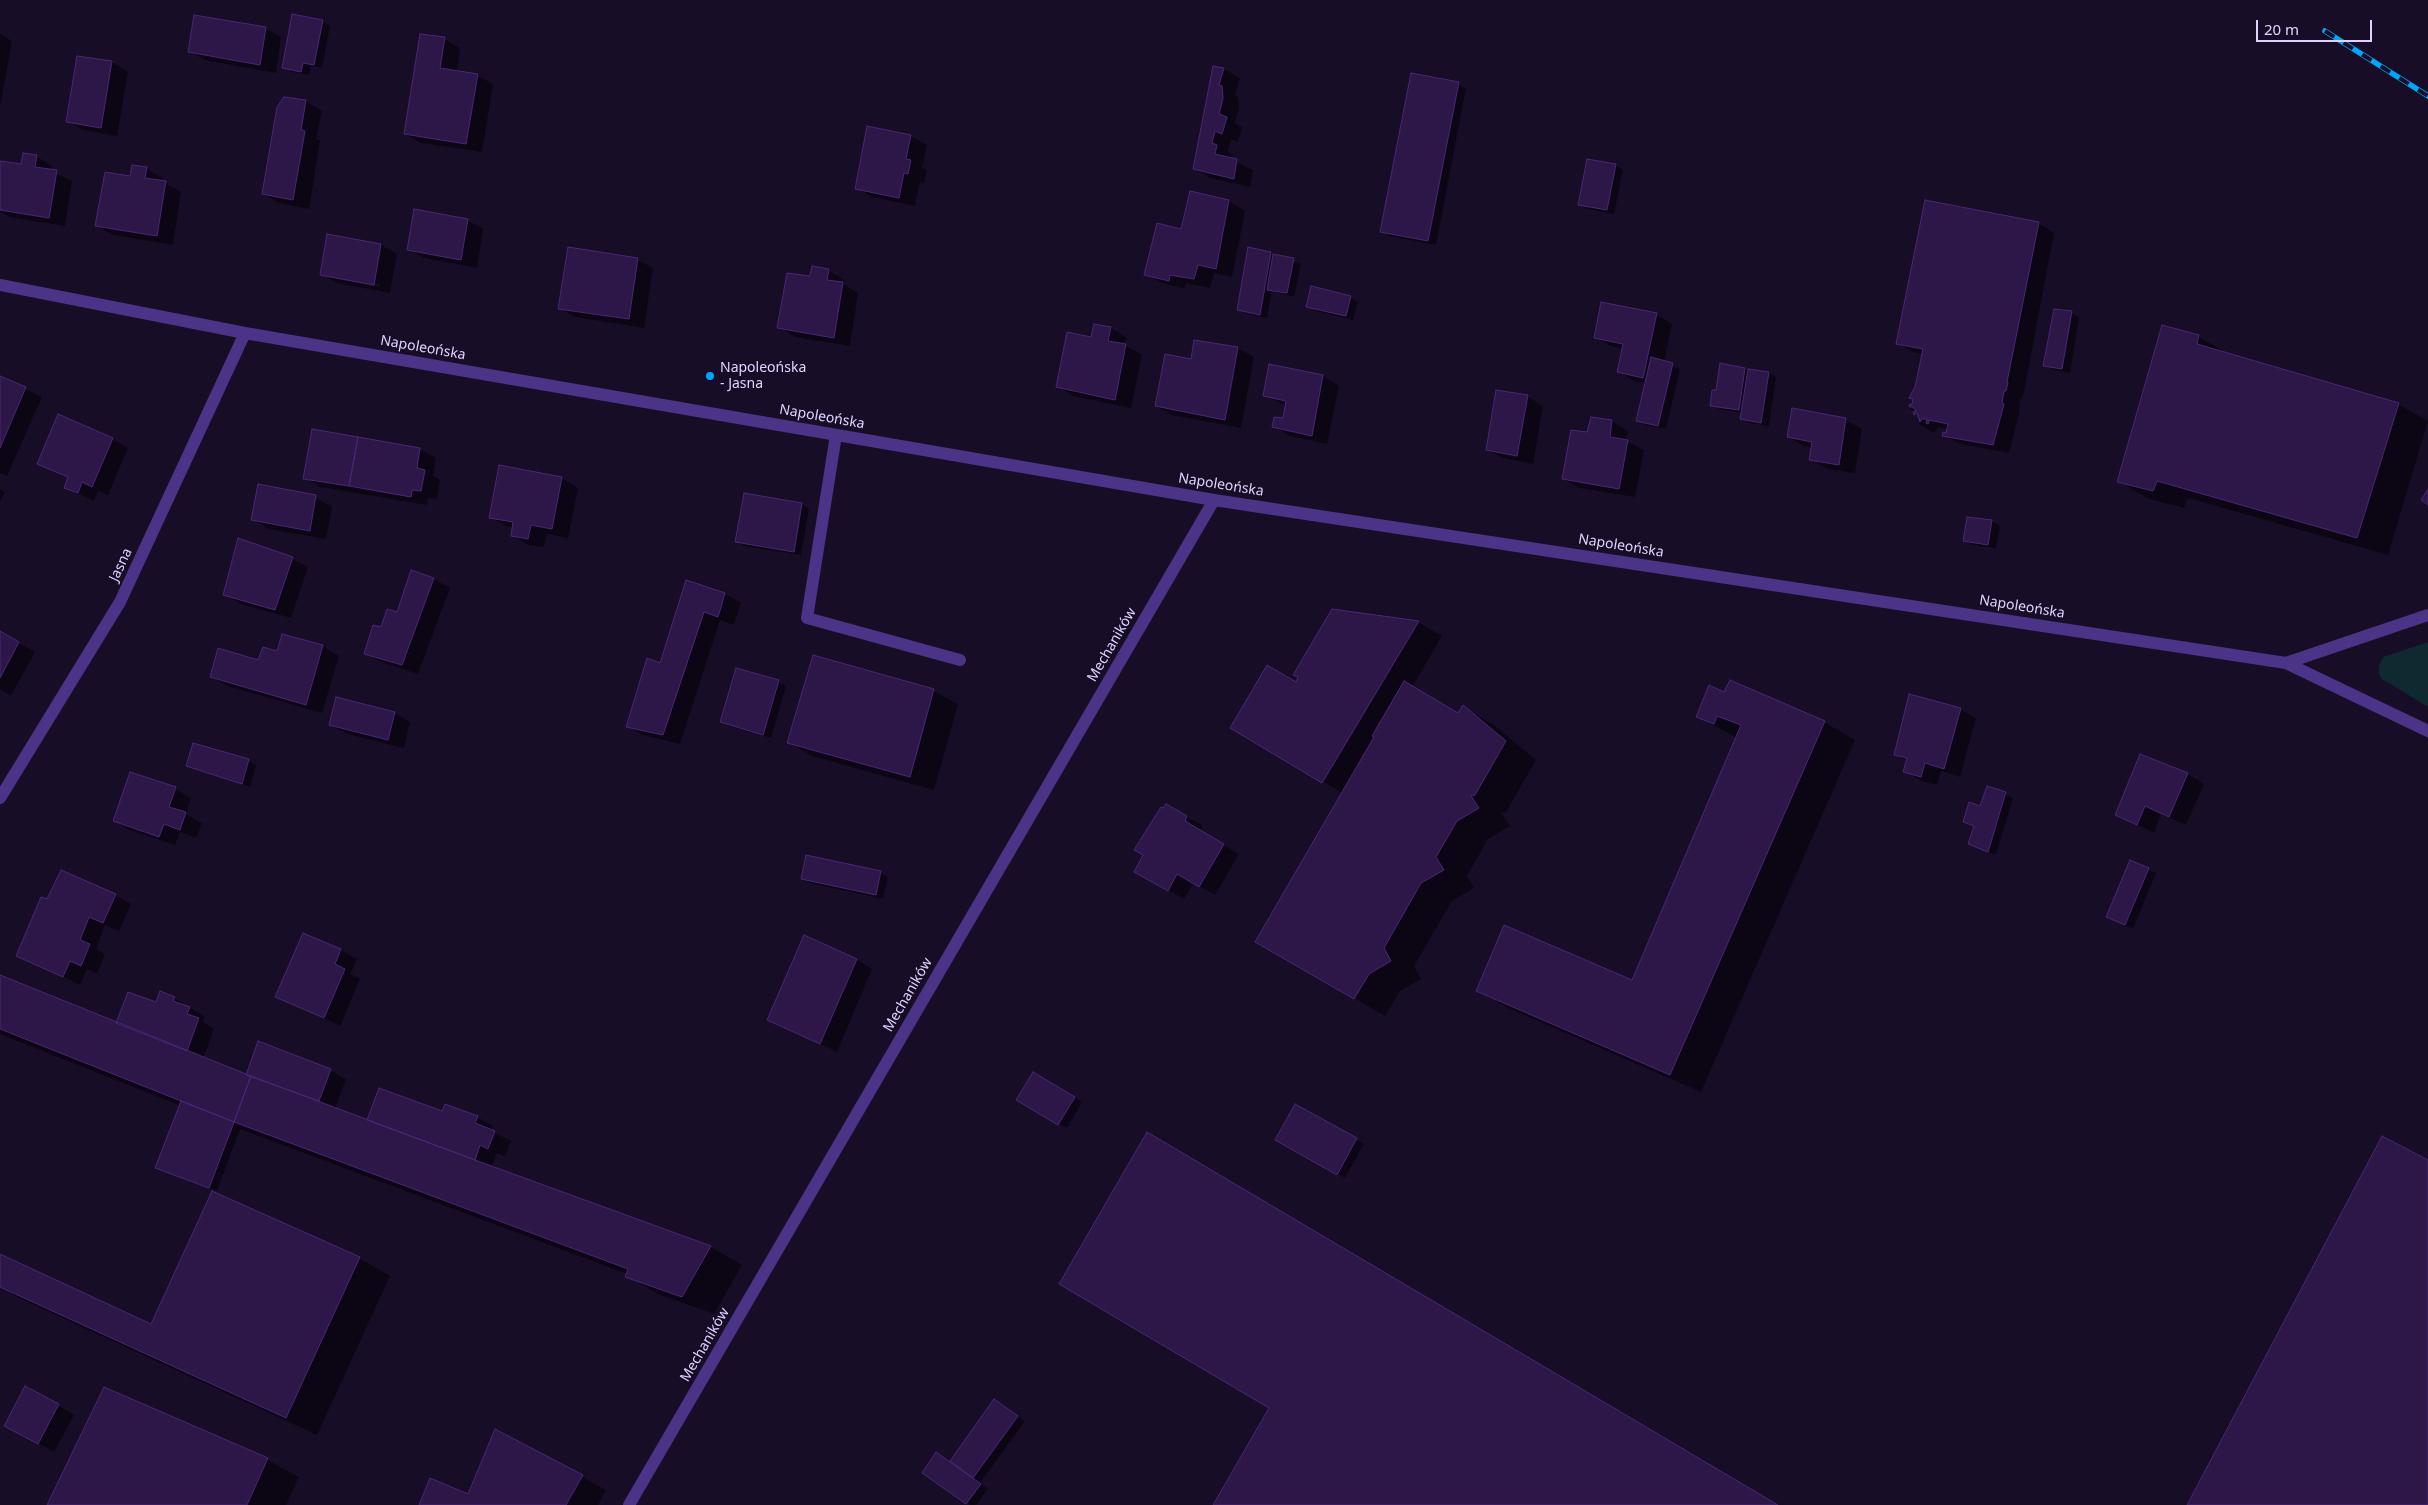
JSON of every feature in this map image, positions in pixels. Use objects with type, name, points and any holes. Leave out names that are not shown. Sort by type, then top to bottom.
[{"type":"street","name":"Napoleońska","points":[[0,285],[245,333],[1214,500],[2286,663],[2428,731]]},
{"type":"street","name":"Jasna","points":[[0,798],[120,602],[245,333]]},
{"type":"street","points":[[836,435],[807,618],[960,660]]},
{"type":"street","name":"Mechaników","points":[[629,1505],[1214,500]]},
{"type":"street","points":[[2286,663],[2428,614]]},
{"type":"shaded area","points":[[2428,642],[2428,707],[2382,679],[2379,674],[2379,666],[2383,657]]},
{"type":"building","points":[[292,14],[323,20],[314,65],[303,63],[301,72],[282,68]]},
{"type":"building","points":[[194,15],[266,27],[260,65],[188,52]]},
{"type":"building","points":[[420,34],[445,37],[440,68],[478,74],[466,144],[404,134]]},
{"type":"building","points":[[77,56],[112,61],[101,128],[66,122]]},
{"type":"building","points":[[1213,66],[1224,68],[1219,85],[1222,86],[1223,98],[1219,114],[1227,117],[1222,134],[1215,131],[1212,143],[1217,145],[1215,154],[1237,159],[1234,179],[1193,169]]},
{"type":"building","points":[[1411,73],[1459,82],[1428,241],[1380,232]]},
{"type":"building","points":[[284,97],[306,100],[301,130],[305,131],[293,200],[262,194],[277,107]]},
{"type":"building","points":[[867,126],[911,135],[906,159],[911,160],[908,174],[904,173],[899,198],[855,189]]},
{"type":"building","points":[[23,153],[37,155],[35,167],[57,170],[49,218],[0,210],[0,161],[21,164]]},
{"type":"building","points":[[1587,159],[1616,164],[1607,210],[1578,205]]},
{"type":"building","points":[[132,165],[147,167],[145,178],[166,181],[157,236],[95,226],[105,172],[130,176]]},
{"type":"building","points":[[1190,191],[1229,200],[1216,269],[1198,265],[1194,279],[1170,275],[1169,281],[1144,275],[1157,223],[1181,229]]},
{"type":"building","points":[[1925,200],[2039,222],[2008,382],[2006,391],[2004,391],[2002,403],[2004,404],[1993,445],[1942,436],[1943,432],[1946,433],[1948,424],[1929,420],[1928,424],[1926,423],[1927,419],[1922,419],[1920,422],[1917,413],[1914,415],[1913,412],[1916,411],[1913,407],[1909,407],[1912,404],[1913,399],[1909,398],[1915,387],[1923,349],[1896,344]]},
{"type":"building","points":[[414,209],[468,219],[461,260],[407,250]]},
{"type":"building","points":[[327,234],[381,244],[374,285],[320,275]]},
{"type":"building","points":[[568,247],[638,258],[629,319],[558,309]]},
{"type":"building","points":[[1248,247],[1271,252],[1260,315],[1237,310]]},
{"type":"building","points":[[1273,254],[1294,258],[1287,293],[1267,290]]},
{"type":"building","points":[[812,266],[829,269],[827,280],[843,282],[834,338],[777,328],[787,273],[810,276]]},
{"type":"building","points":[[1311,286],[1351,296],[1346,316],[1306,307]]},
{"type":"building","points":[[1601,302],[1657,313],[1643,378],[1617,372],[1623,344],[1594,338]]},
{"type":"building","points":[[2054,309],[2072,311],[2062,369],[2043,366]]},
{"type":"building","points":[[1094,324],[1111,327],[1108,341],[1126,344],[1115,400],[1056,387],[1067,332],[1091,337]]},
{"type":"building","points":[[2162,325],[2199,335],[2197,344],[2399,403],[2357,538],[2157,481],[2153,491],[2117,482]]},
{"type":"building","points":[[1194,340],[1238,347],[1225,420],[1155,406],[1165,354],[1191,359]]},
{"type":"building","points":[[1651,357],[1673,363],[1658,426],[1636,421]]},
{"type":"building","points":[[1720,363],[1745,368],[1739,410],[1710,406],[1712,390],[1716,390]]},
{"type":"building","points":[[1269,364],[1323,375],[1312,436],[1272,427],[1274,417],[1283,418],[1286,401],[1263,396]]},
{"type":"building","points":[[1748,369],[1769,372],[1761,423],[1740,419]]},
{"type":"building","points":[[0,376],[26,387],[0,448]]},
{"type":"building","points":[[1496,390],[1528,395],[1517,456],[1486,450]]},
{"type":"building","points":[[1792,408],[1846,418],[1839,465],[1809,460],[1812,442],[1787,437]]},
{"type":"building","points":[[58,414],[113,438],[92,487],[82,482],[78,493],[64,488],[68,477],[37,464]]},
{"type":"building","points":[[1591,417],[1612,420],[1610,437],[1628,440],[1619,489],[1562,479],[1571,430],[1587,432]]},
{"type":"building","points":[[312,429],[358,437],[349,486],[303,479]]},
{"type":"building","points":[[358,437],[420,448],[417,468],[425,470],[421,491],[412,490],[411,497],[349,486]]},
{"type":"building","points":[[499,465],[562,477],[552,529],[531,525],[528,539],[511,536],[513,522],[489,518]]},
{"type":"building","points":[[258,484],[316,495],[310,531],[251,520]]},
{"type":"building","points":[[2428,489],[2428,505],[2421,500]]},
{"type":"building","points":[[744,493],[802,503],[794,552],[735,542]]},
{"type":"building","points":[[1967,517],[1992,520],[1988,545],[1963,541]]},
{"type":"building","points":[[238,538],[293,557],[275,610],[223,595]]},
{"type":"building","points":[[411,570],[434,578],[402,665],[364,654],[373,625],[381,627],[387,609],[397,612]]},
{"type":"building","points":[[686,580],[725,593],[718,617],[704,612],[663,735],[626,727],[647,658],[660,663]]},
{"type":"building","points":[[1332,609],[1419,621],[1322,783],[1230,728],[1267,665],[1296,682],[1298,677],[1293,675]]},
{"type":"building","points":[[0,631],[19,642],[0,678]]},
{"type":"building","points":[[282,634],[323,645],[306,705],[210,677],[218,648],[258,660],[263,647],[277,651]]},
{"type":"building","points":[[813,655],[934,689],[910,777],[787,743]]},
{"type":"building","points":[[736,668],[779,680],[763,735],[720,722]]},
{"type":"building","points":[[1730,680],[1825,721],[1670,1075],[1476,991],[1504,925],[1632,980],[1741,725],[1717,716],[1714,724],[1696,717],[1709,685],[1724,692]]},
{"type":"building","points":[[1404,681],[1458,713],[1463,705],[1506,741],[1475,795],[1471,796],[1479,808],[1457,821],[1436,857],[1444,870],[1421,883],[1384,948],[1391,961],[1369,974],[1354,999],[1255,942],[1374,737],[1372,736]]},
{"type":"building","points":[[1909,694],[1961,708],[1944,769],[1925,763],[1921,777],[1903,772],[1907,758],[1894,755]]},
{"type":"building","points":[[336,697],[395,712],[388,740],[329,725]]},
{"type":"building","points":[[193,743],[249,759],[242,784],[186,766]]},
{"type":"building","points":[[2140,754],[2188,773],[2169,817],[2145,806],[2137,825],[2115,815]]},
{"type":"building","points":[[130,772],[176,787],[169,807],[186,812],[180,830],[164,824],[159,837],[113,821]]},
{"type":"building","points":[[1987,786],[2006,792],[1988,852],[1968,844],[1974,826],[1963,822],[1969,802],[1980,806]]},
{"type":"building","points":[[1166,804],[1187,816],[1185,821],[1224,844],[1199,887],[1177,874],[1168,891],[1134,872],[1143,855],[1134,850],[1161,807],[1163,808]]},
{"type":"building","points":[[806,855],[881,871],[876,895],[801,879]]},
{"type":"building","points":[[2130,860],[2149,868],[2125,925],[2106,917]]},
{"type":"building","points":[[61,870],[116,894],[103,923],[89,917],[80,940],[90,944],[81,966],[70,961],[63,977],[16,956],[41,897],[47,899]]},
{"type":"building","points":[[303,933],[341,949],[335,964],[345,969],[324,1018],[275,997]]},
{"type":"building","points":[[804,935],[857,959],[820,1044],[767,1020]]},
{"type":"building","points":[[0,975],[251,1076],[234,1122],[0,1029]]},
{"type":"building","points":[[160,991],[175,997],[173,1001],[190,1007],[187,1014],[199,1018],[187,1051],[116,1023],[128,992],[156,1002]]},
{"type":"building","points":[[258,1041],[331,1069],[319,1101],[246,1075]]},
{"type":"building","points":[[1033,1072],[1075,1097],[1058,1125],[1016,1100]]},
{"type":"building","points":[[251,1076],[711,1246],[682,1297],[625,1277],[628,1269],[234,1122]]},
{"type":"building","points":[[379,1088],[442,1111],[445,1104],[478,1116],[475,1123],[495,1131],[488,1149],[480,1145],[475,1160],[367,1120]]},
{"type":"building","points":[[181,1101],[234,1122],[209,1188],[155,1168]]},
{"type":"building","points":[[1295,1104],[1357,1138],[1337,1175],[1275,1140]]},
{"type":"building","points":[[1147,1132],[1778,1505],[1213,1505],[1269,1408],[1059,1284]]},
{"type":"building","points":[[2382,1136],[2428,1160],[2428,1505],[2187,1505]]},
{"type":"building","points":[[212,1191],[360,1257],[286,1418],[0,1287],[0,1254],[151,1324]]},
{"type":"building","points":[[25,1386],[59,1404],[38,1444],[4,1426]]},
{"type":"building","points":[[104,1387],[268,1458],[247,1505],[47,1505]]},
{"type":"building","points":[[994,1399],[1018,1416],[973,1478],[950,1461]]},
{"type":"building","points":[[495,1429],[583,1475],[566,1505],[419,1505],[430,1478],[468,1494]]},
{"type":"building","points":[[936,1452],[981,1484],[966,1504],[922,1473]]},
{"type":"railway","points":[[2325,31],[2428,96]]},
{"type":"place","name":"Napoleońska - Jasna","points":[[710,376]]}]
